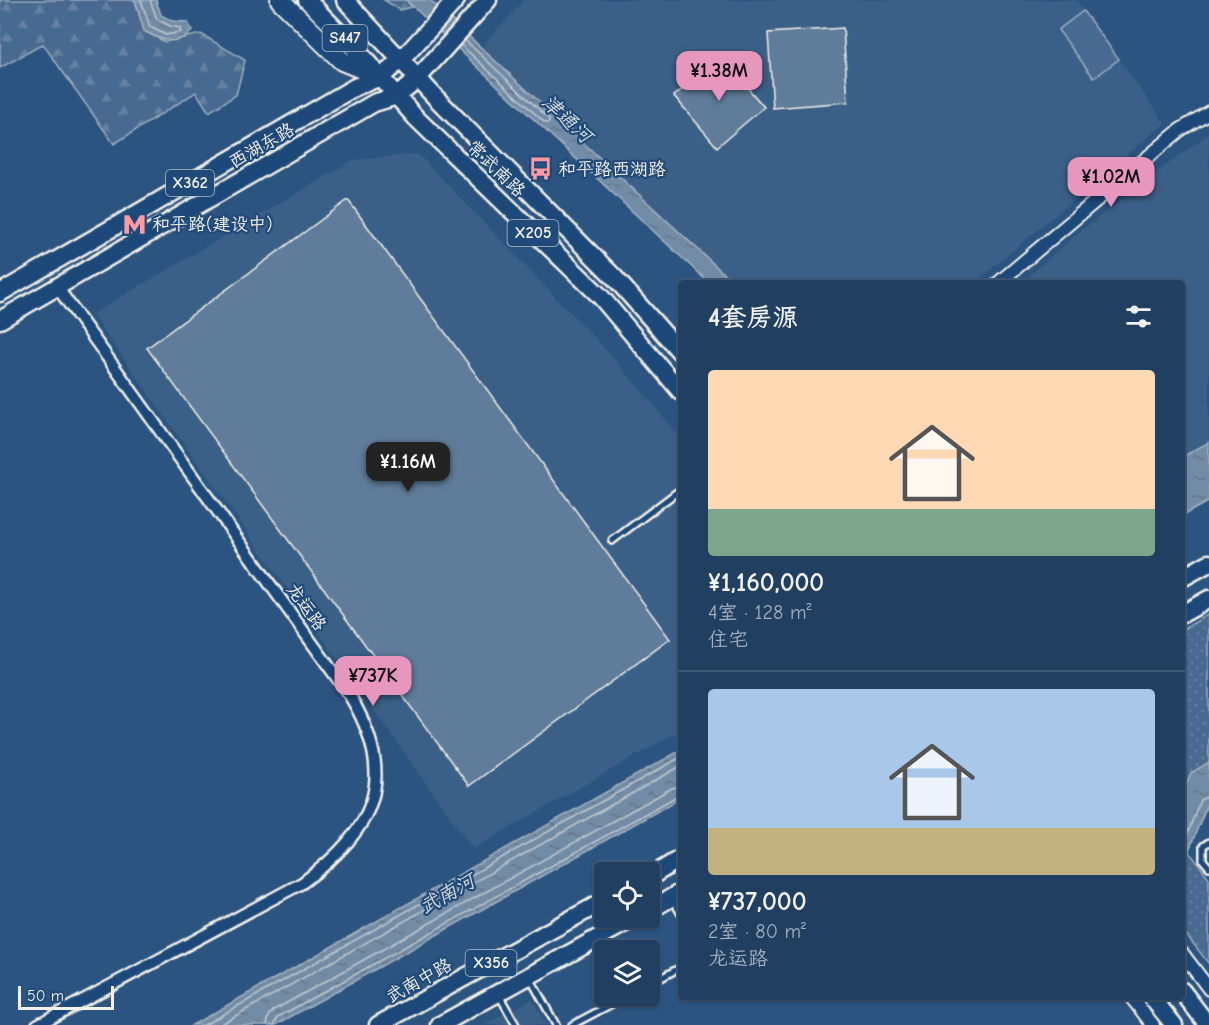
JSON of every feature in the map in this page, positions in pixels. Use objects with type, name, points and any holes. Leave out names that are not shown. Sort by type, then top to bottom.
[{"type":"highway","points":[[280,0],[342,61],[381,77]]},
{"type":"main road","name":"常武南路","points":[[308,0],[425,126],[601,297],[678,388]]},
{"type":"main road","name":"S447","points":[[345,0],[402,59]]},
{"type":"main road","name":"X362","points":[[418,78],[443,53],[488,0]]},
{"type":"main road","name":"X362","points":[[381,77],[402,59],[454,3]]},
{"type":"main road","name":"X205","points":[[402,59],[418,78]]},
{"type":"main road","name":"西湖东路","points":[[0,292],[355,87],[381,77]]},
{"type":"main road","name":"常武南路","points":[[418,78],[615,278],[678,350]]},
{"type":"main road","name":"西湖东路","points":[[0,320],[374,104],[397,96],[418,78]]},
{"type":"main road","points":[[1185,576],[1209,563]]},
{"type":"main road","points":[[1185,612],[1209,599]]},
{"type":"main road","points":[[660,871],[676,862]]},
{"type":"main road","points":[[660,904],[676,895]]},
{"type":"main road","name":"武南中路","points":[[378,1025],[594,906]]},
{"type":"main road","name":"X356","points":[[440,1025],[616,928]]},
{"type":"main road","points":[[1185,995],[1208,1025]]},
{"type":"main road","points":[[1154,1000],[1174,1025]]},
{"type":"street","points":[[1002,280],[1180,130],[1209,112]]},
{"type":"street","name":"龙运路","points":[[37,1025],[302,884],[332,862],[354,837],[372,803],[376,773],[374,748],[365,723],[350,696],[57,287]]},
{"type":"street","points":[[1185,957],[1209,988]]},
{"type":"street","points":[[1134,1000],[1153,1025]]},
{"type":"lane","points":[[612,541],[678,491]]},
{"type":"lane","points":[[1209,843],[1203,846],[1203,860],[1209,867]]},
{"type":"lane","points":[[660,979],[678,969]]},
{"type":"lane","points":[[529,976],[556,1025]]},
{"type":"lane","points":[[498,993],[516,1025]]},
{"type":"lane","points":[[572,1025],[608,1006]]},
{"type":"shaded area","points":[[524,0],[1076,0],[1165,123],[978,280],[731,280],[482,47]]},
{"type":"shaded area","points":[[1209,133],[1209,442],[1185,455],[1185,280],[1024,280],[1082,230]]},
{"type":"shaded area","points":[[418,154],[612,356],[678,434],[678,732],[473,849],[92,314],[353,160]]},
{"type":"shaded area","points":[[532,999],[546,1025],[484,1025]]},
{"type":"green space","points":[[0,0],[135,0],[144,31],[165,42],[201,34],[245,60],[236,95],[209,112],[196,92],[114,144],[43,44],[0,68]]},
{"type":"green space","points":[[384,0],[406,0],[412,7],[400,10]]},
{"type":"green space","points":[[1083,11],[1119,59],[1094,78],[1058,30]]},
{"type":"green space","points":[[1209,614],[1209,799],[1188,850],[1209,878],[1209,964],[1185,933],[1185,628]]},
{"type":"water","points":[[135,0],[156,0],[161,15],[172,21],[188,22],[192,31],[181,39],[169,40],[144,31]]},
{"type":"water","points":[[406,0],[430,0],[731,280],[706,280]]},
{"type":"water","points":[[1209,442],[1209,501],[1185,514],[1185,455]]},
{"type":"water","name":"武南河","points":[[678,752],[678,800],[276,1025],[192,1025]]},
{"type":"water","points":[[1209,762],[1209,799],[1185,860],[1185,786],[1191,773]]},
{"type":"building","points":[[843,28],[848,102],[773,108],[768,33]]},
{"type":"building","points":[[721,57],[764,107],[717,147],[674,96]]},
{"type":"building","points":[[348,200],[670,639],[469,786],[147,348]]},
{"type":"place","name":"和平路西湖路","points":[[540,169]]},
{"type":"place","name":"和平路(建设中)","points":[[134,224]]},
{"type":"water label","name":"津通河","points":[[567,119]]}]
